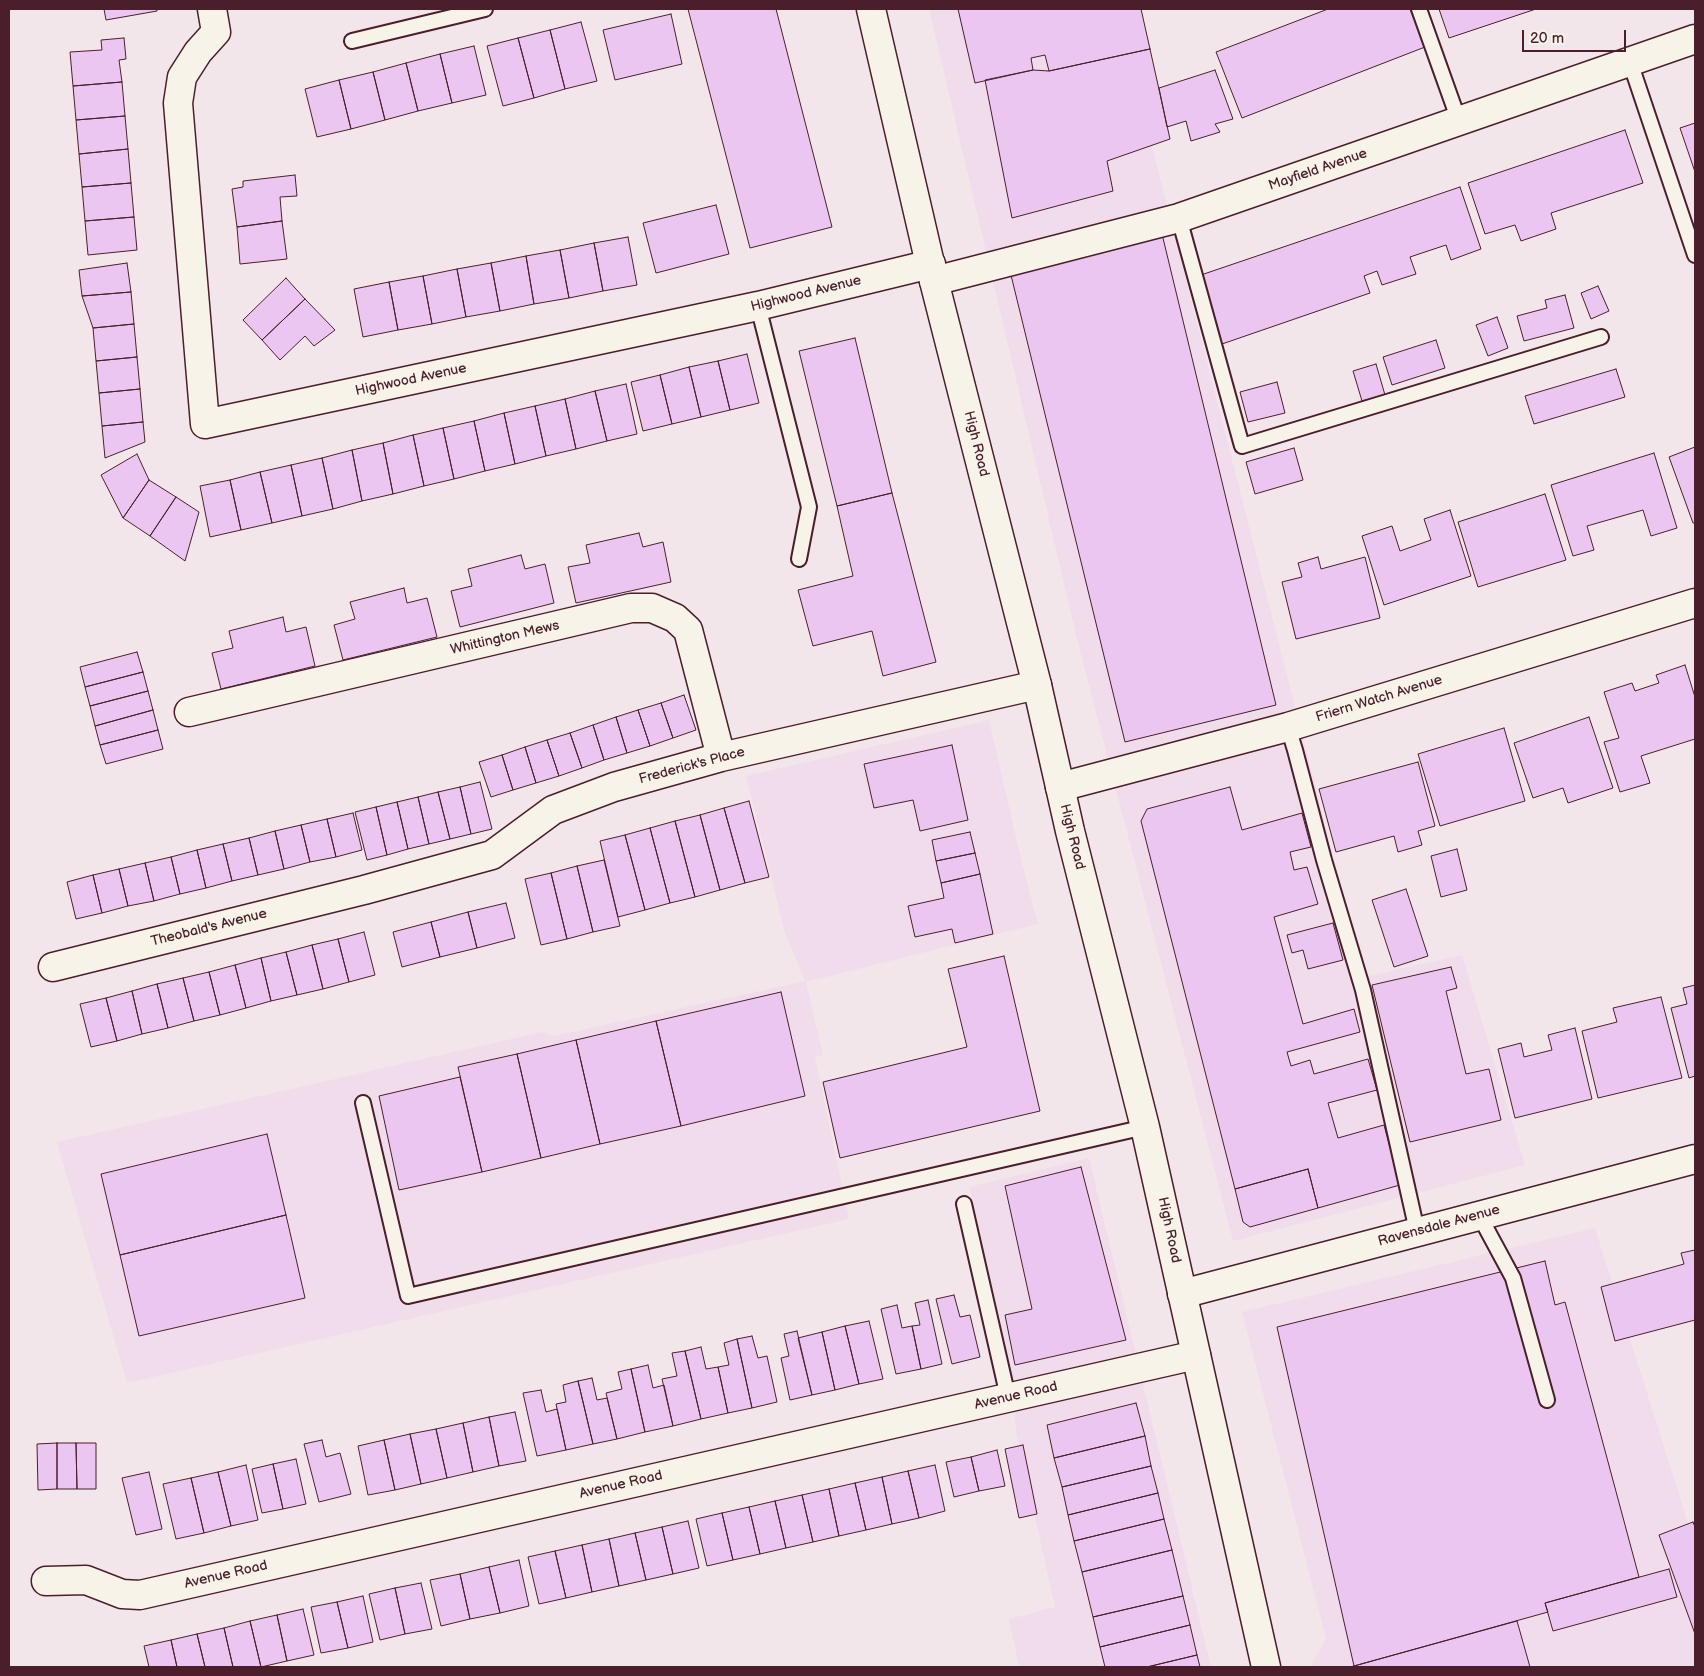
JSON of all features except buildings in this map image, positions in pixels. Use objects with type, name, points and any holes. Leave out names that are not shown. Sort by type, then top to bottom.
[{"type":"street","name":"Highwood Avenue","points":[[212,9],[216,32],[198,52],[182,76],[178,103],[205,424],[758,306],[933,273]]},
{"type":"street","name":"High Road","points":[[871,9],[933,273],[1037,685],[1060,787],[1145,1127],[1266,1667]]},
{"type":"street","name":"Mayfield Avenue","points":[[933,273],[1179,218],[1695,39]]},
{"type":"street","name":"Friern Watch Avenue","points":[[1060,787],[1288,727],[1695,603]]},
{"type":"street","name":"Whittington Mews","points":[[189,712],[631,608],[652,608],[675,618],[688,630],[721,757]]},
{"type":"street","name":"Frederick's Place","points":[[364,890],[492,855],[553,810],[614,787],[721,757],[1037,685]]},
{"type":"street","name":"Theobald's Avenue","points":[[53,967],[364,890]]},
{"type":"street","name":"Ravensdale Avenue","points":[[1182,1294],[1695,1159]]},
{"type":"street","name":"Avenue Road","points":[[46,1581],[86,1580],[122,1594],[140,1595],[1196,1355]]},
{"type":"lane","points":[[352,41],[485,9]]},
{"type":"lane","points":[[1419,9],[1459,121]]},
{"type":"lane","points":[[1630,62],[1695,254]]},
{"type":"lane","points":[[1179,218],[1242,446],[1601,337]]},
{"type":"lane","points":[[758,306],[809,507],[799,559]]},
{"type":"lane","points":[[1288,727],[1324,860],[1363,990],[1417,1231]]},
{"type":"lane","points":[[364,1103],[408,1296],[1145,1127]]},
{"type":"lane","points":[[964,1204],[1008,1397]]},
{"type":"lane","points":[[1478,1215],[1513,1278],[1547,1400]]},
{"type":"shaded area","points":[[929,9],[1117,9],[1364,977],[1462,955],[1525,1165],[1233,1241],[1077,639]]},
{"type":"shaded area","points":[[989,720],[1038,924],[806,982],[823,1055],[815,1057],[849,1219],[127,1383],[57,1142],[542,1032],[554,1036],[805,981],[785,933],[746,776]]},
{"type":"shaded area","points":[[1089,1158],[1211,1667],[1019,1667],[1009,1619],[1055,1607],[1016,1431],[1010,1366],[969,1187]]},
{"type":"shaded area","points":[[1595,1228],[1690,1529],[1695,1528],[1695,1667],[1310,1667],[1326,1639],[1242,1312]]}]
